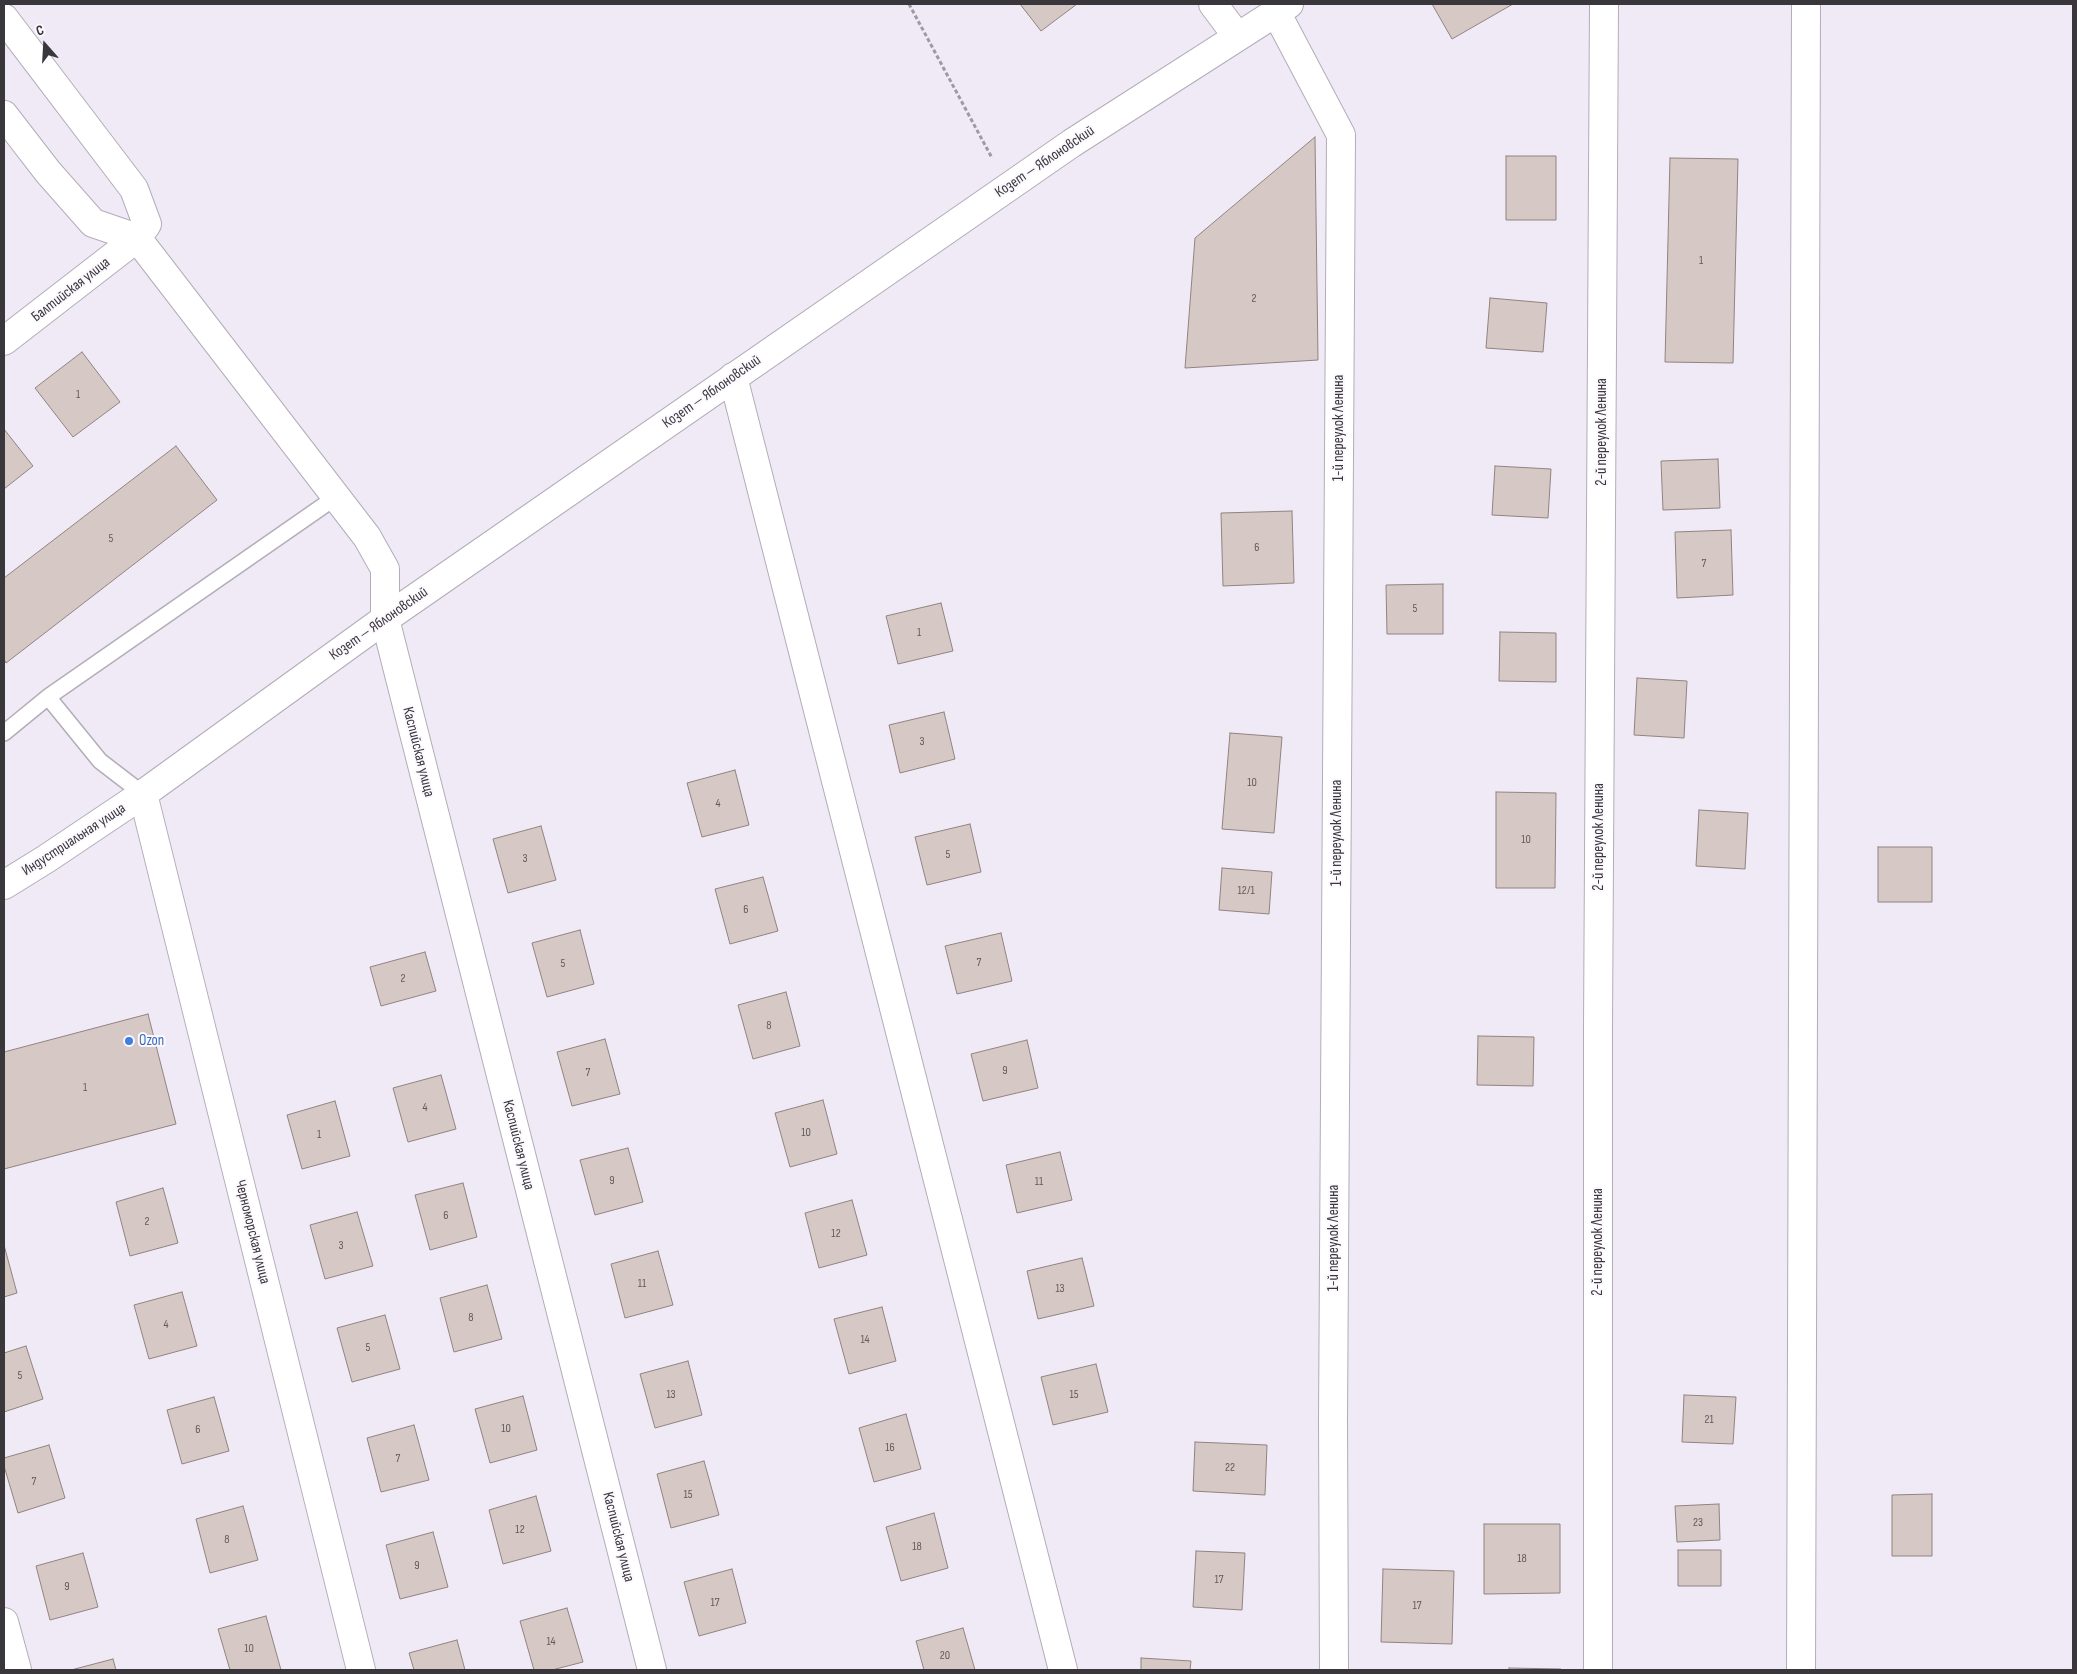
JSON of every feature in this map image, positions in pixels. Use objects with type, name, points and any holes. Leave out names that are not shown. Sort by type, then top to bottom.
[{"type":"street","points":[[1213,4],[1237,36]]},
{"type":"street","name":"2-й переулок Ленина","points":[[1598,1670],[1598,1018],[1604,4]]},
{"type":"street","points":[[1801,1670],[1806,4]]},
{"type":"street","name":"Козет — Яблоновский","points":[[143,794],[384,619],[1072,142],[1282,8]]},
{"type":"street","name":"1-й переулок Ленина","points":[[1282,8],[1341,135],[1333,1420],[1334,1670]]},
{"type":"street","points":[[4,18],[134,189],[147,224],[137,238],[93,223],[48,172],[4,116]]},
{"type":"street","name":"Балтийская улица","points":[[4,341],[137,238]]},
{"type":"street","name":"Каспийская улица","points":[[137,238],[367,537],[385,569],[384,619],[652,1670]]},
{"type":"street","points":[[733,377],[1063,1670]]},
{"type":"street","name":"Индустриальная улица","points":[[4,885],[143,794]]},
{"type":"street","name":"Черноморская улица","points":[[143,794],[361,1670]]},
{"type":"street","points":[[4,1622],[17,1670]]},
{"type":"lane","points":[[4,733],[48,697],[336,497]]},
{"type":"lane","points":[[48,697],[100,761],[143,794]]},
{"type":"path","points":[[909,4],[1008,187]]},
{"type":"building","points":[[1020,4],[1077,4],[1041,31]]},
{"type":"building","points":[[1432,4],[1513,4],[1452,39]]},
{"type":"building","points":[[1315,137],[1318,360],[1185,368],[1195,238]]},
{"type":"building","points":[[1506,156],[1556,156],[1556,220],[1506,220]]},
{"type":"building","points":[[1670,158],[1738,159],[1733,363],[1665,362]]},
{"type":"building","points":[[1490,298],[1547,303],[1543,352],[1486,348]]},
{"type":"building","points":[[82,352],[120,402],[73,437],[35,388]]},
{"type":"building","points":[[4,429],[33,466],[4,489]]},
{"type":"building","points":[[176,446],[217,500],[6,663],[4,659],[4,578]]},
{"type":"building","points":[[1718,459],[1720,508],[1663,510],[1661,461]]},
{"type":"building","points":[[1495,466],[1551,469],[1548,518],[1492,515]]},
{"type":"building","points":[[1292,511],[1294,583],[1223,586],[1221,513]]},
{"type":"building","points":[[1731,530],[1733,595],[1677,598],[1675,532]]},
{"type":"building","points":[[1443,584],[1443,634],[1387,634],[1386,585]]},
{"type":"building","points":[[941,603],[953,651],[898,664],[886,616]]},
{"type":"building","points":[[1500,632],[1556,633],[1556,682],[1499,681]]},
{"type":"building","points":[[1637,678],[1687,681],[1684,738],[1634,735]]},
{"type":"building","points":[[944,712],[955,759],[900,773],[889,725]]},
{"type":"building","points":[[1230,733],[1282,737],[1274,833],[1222,829]]},
{"type":"building","points":[[735,770],[749,825],[702,837],[687,783]]},
{"type":"building","points":[[1496,792],[1556,793],[1555,888],[1496,888]]},
{"type":"building","points":[[1699,810],[1748,813],[1745,869],[1696,866]]},
{"type":"building","points":[[970,824],[981,872],[927,885],[915,837]]},
{"type":"building","points":[[541,826],[556,880],[508,893],[493,839]]},
{"type":"building","points":[[1878,847],[1932,847],[1932,902],[1878,902]]},
{"type":"building","points":[[1222,868],[1272,872],[1269,914],[1219,910]]},
{"type":"building","points":[[763,877],[778,931],[730,944],[715,889]]},
{"type":"building","points":[[580,930],[594,984],[547,997],[532,943]]},
{"type":"building","points":[[1001,933],[1012,981],[957,994],[945,946]]},
{"type":"building","points":[[425,952],[436,991],[381,1006],[370,967]]},
{"type":"building","points":[[786,992],[800,1046],[753,1059],[738,1005]]},
{"type":"building","points":[[148,1014],[176,1124],[4,1169],[4,1052]]},
{"type":"building","points":[[1478,1036],[1534,1037],[1533,1086],[1477,1085]]},
{"type":"building","points":[[605,1039],[620,1094],[572,1106],[557,1052]]},
{"type":"building","points":[[1027,1040],[1038,1088],[983,1101],[971,1054]]},
{"type":"building","points":[[441,1075],[456,1129],[408,1142],[393,1088]]},
{"type":"building","points":[[823,1100],[837,1154],[790,1167],[775,1113]]},
{"type":"building","points":[[335,1101],[350,1156],[302,1169],[287,1115]]},
{"type":"building","points":[[628,1148],[643,1202],[595,1215],[580,1160]]},
{"type":"building","points":[[1060,1152],[1072,1200],[1017,1213],[1006,1165]]},
{"type":"building","points":[[463,1183],[477,1237],[430,1250],[415,1195]]},
{"type":"building","points":[[163,1188],[178,1243],[130,1256],[116,1202]]},
{"type":"building","points":[[852,1200],[867,1255],[819,1268],[805,1213]]},
{"type":"building","points":[[357,1212],[373,1266],[325,1279],[310,1225]]},
{"type":"building","points":[[4,1245],[17,1293],[4,1297]]},
{"type":"building","points":[[658,1251],[673,1305],[625,1318],[611,1264]]},
{"type":"building","points":[[1082,1258],[1094,1306],[1038,1319],[1027,1271]]},
{"type":"building","points":[[487,1285],[502,1339],[454,1352],[440,1298]]},
{"type":"building","points":[[182,1292],[197,1346],[149,1359],[134,1305]]},
{"type":"building","points":[[882,1307],[896,1361],[849,1374],[834,1319]]},
{"type":"building","points":[[385,1315],[400,1369],[352,1382],[337,1328]]},
{"type":"building","points":[[26,1346],[43,1399],[4,1412],[4,1353]]},
{"type":"building","points":[[688,1361],[702,1415],[655,1428],[640,1374]]},
{"type":"building","points":[[1096,1364],[1108,1412],[1053,1425],[1041,1377]]},
{"type":"building","points":[[1684,1395],[1736,1397],[1733,1444],[1682,1442]]},
{"type":"building","points":[[523,1396],[537,1450],[490,1463],[475,1409]]},
{"type":"building","points":[[214,1397],[229,1451],[182,1464],[167,1410]]},
{"type":"building","points":[[906,1414],[921,1469],[874,1482],[859,1428]]},
{"type":"building","points":[[414,1425],[429,1480],[381,1492],[367,1438]]},
{"type":"building","points":[[1195,1442],[1267,1445],[1265,1495],[1193,1491]]},
{"type":"building","points":[[49,1445],[65,1498],[18,1513],[4,1466],[4,1458]]},
{"type":"building","points":[[704,1461],[719,1515],[671,1528],[657,1474]]},
{"type":"building","points":[[1932,1494],[1932,1556],[1892,1556],[1892,1495]]},
{"type":"building","points":[[536,1496],[551,1551],[503,1564],[489,1510]]},
{"type":"building","points":[[1719,1504],[1720,1540],[1677,1542],[1675,1506]]},
{"type":"building","points":[[243,1506],[258,1560],[210,1573],[196,1519]]},
{"type":"building","points":[[934,1513],[948,1568],[901,1581],[886,1527]]},
{"type":"building","points":[[1484,1524],[1560,1524],[1560,1593],[1484,1594]]},
{"type":"building","points":[[433,1532],[448,1587],[400,1599],[386,1545]]},
{"type":"building","points":[[1678,1550],[1721,1550],[1721,1586],[1678,1586]]},
{"type":"building","points":[[1196,1551],[1245,1553],[1242,1610],[1193,1607]]},
{"type":"building","points":[[83,1553],[98,1607],[50,1620],[36,1566]]},
{"type":"building","points":[[732,1569],[746,1623],[699,1636],[684,1582]]},
{"type":"building","points":[[1383,1569],[1454,1571],[1452,1644],[1381,1642]]},
{"type":"building","points":[[567,1608],[583,1662],[552,1670],[534,1670],[520,1621]]},
{"type":"building","points":[[266,1616],[281,1670],[230,1670],[218,1629]]},
{"type":"building","points":[[963,1628],[975,1670],[924,1670],[916,1641]]},
{"type":"building","points":[[457,1640],[465,1670],[414,1670],[409,1653]]},
{"type":"building","points":[[1141,1658],[1191,1661],[1190,1670],[1141,1670]]},
{"type":"building","points":[[113,1659],[116,1670],[71,1670]]},
{"type":"building","points":[[1509,1668],[1561,1669],[1561,1670],[1509,1670]]},
{"type":"place","name":"Ozon","points":[[129,1041]]}]
